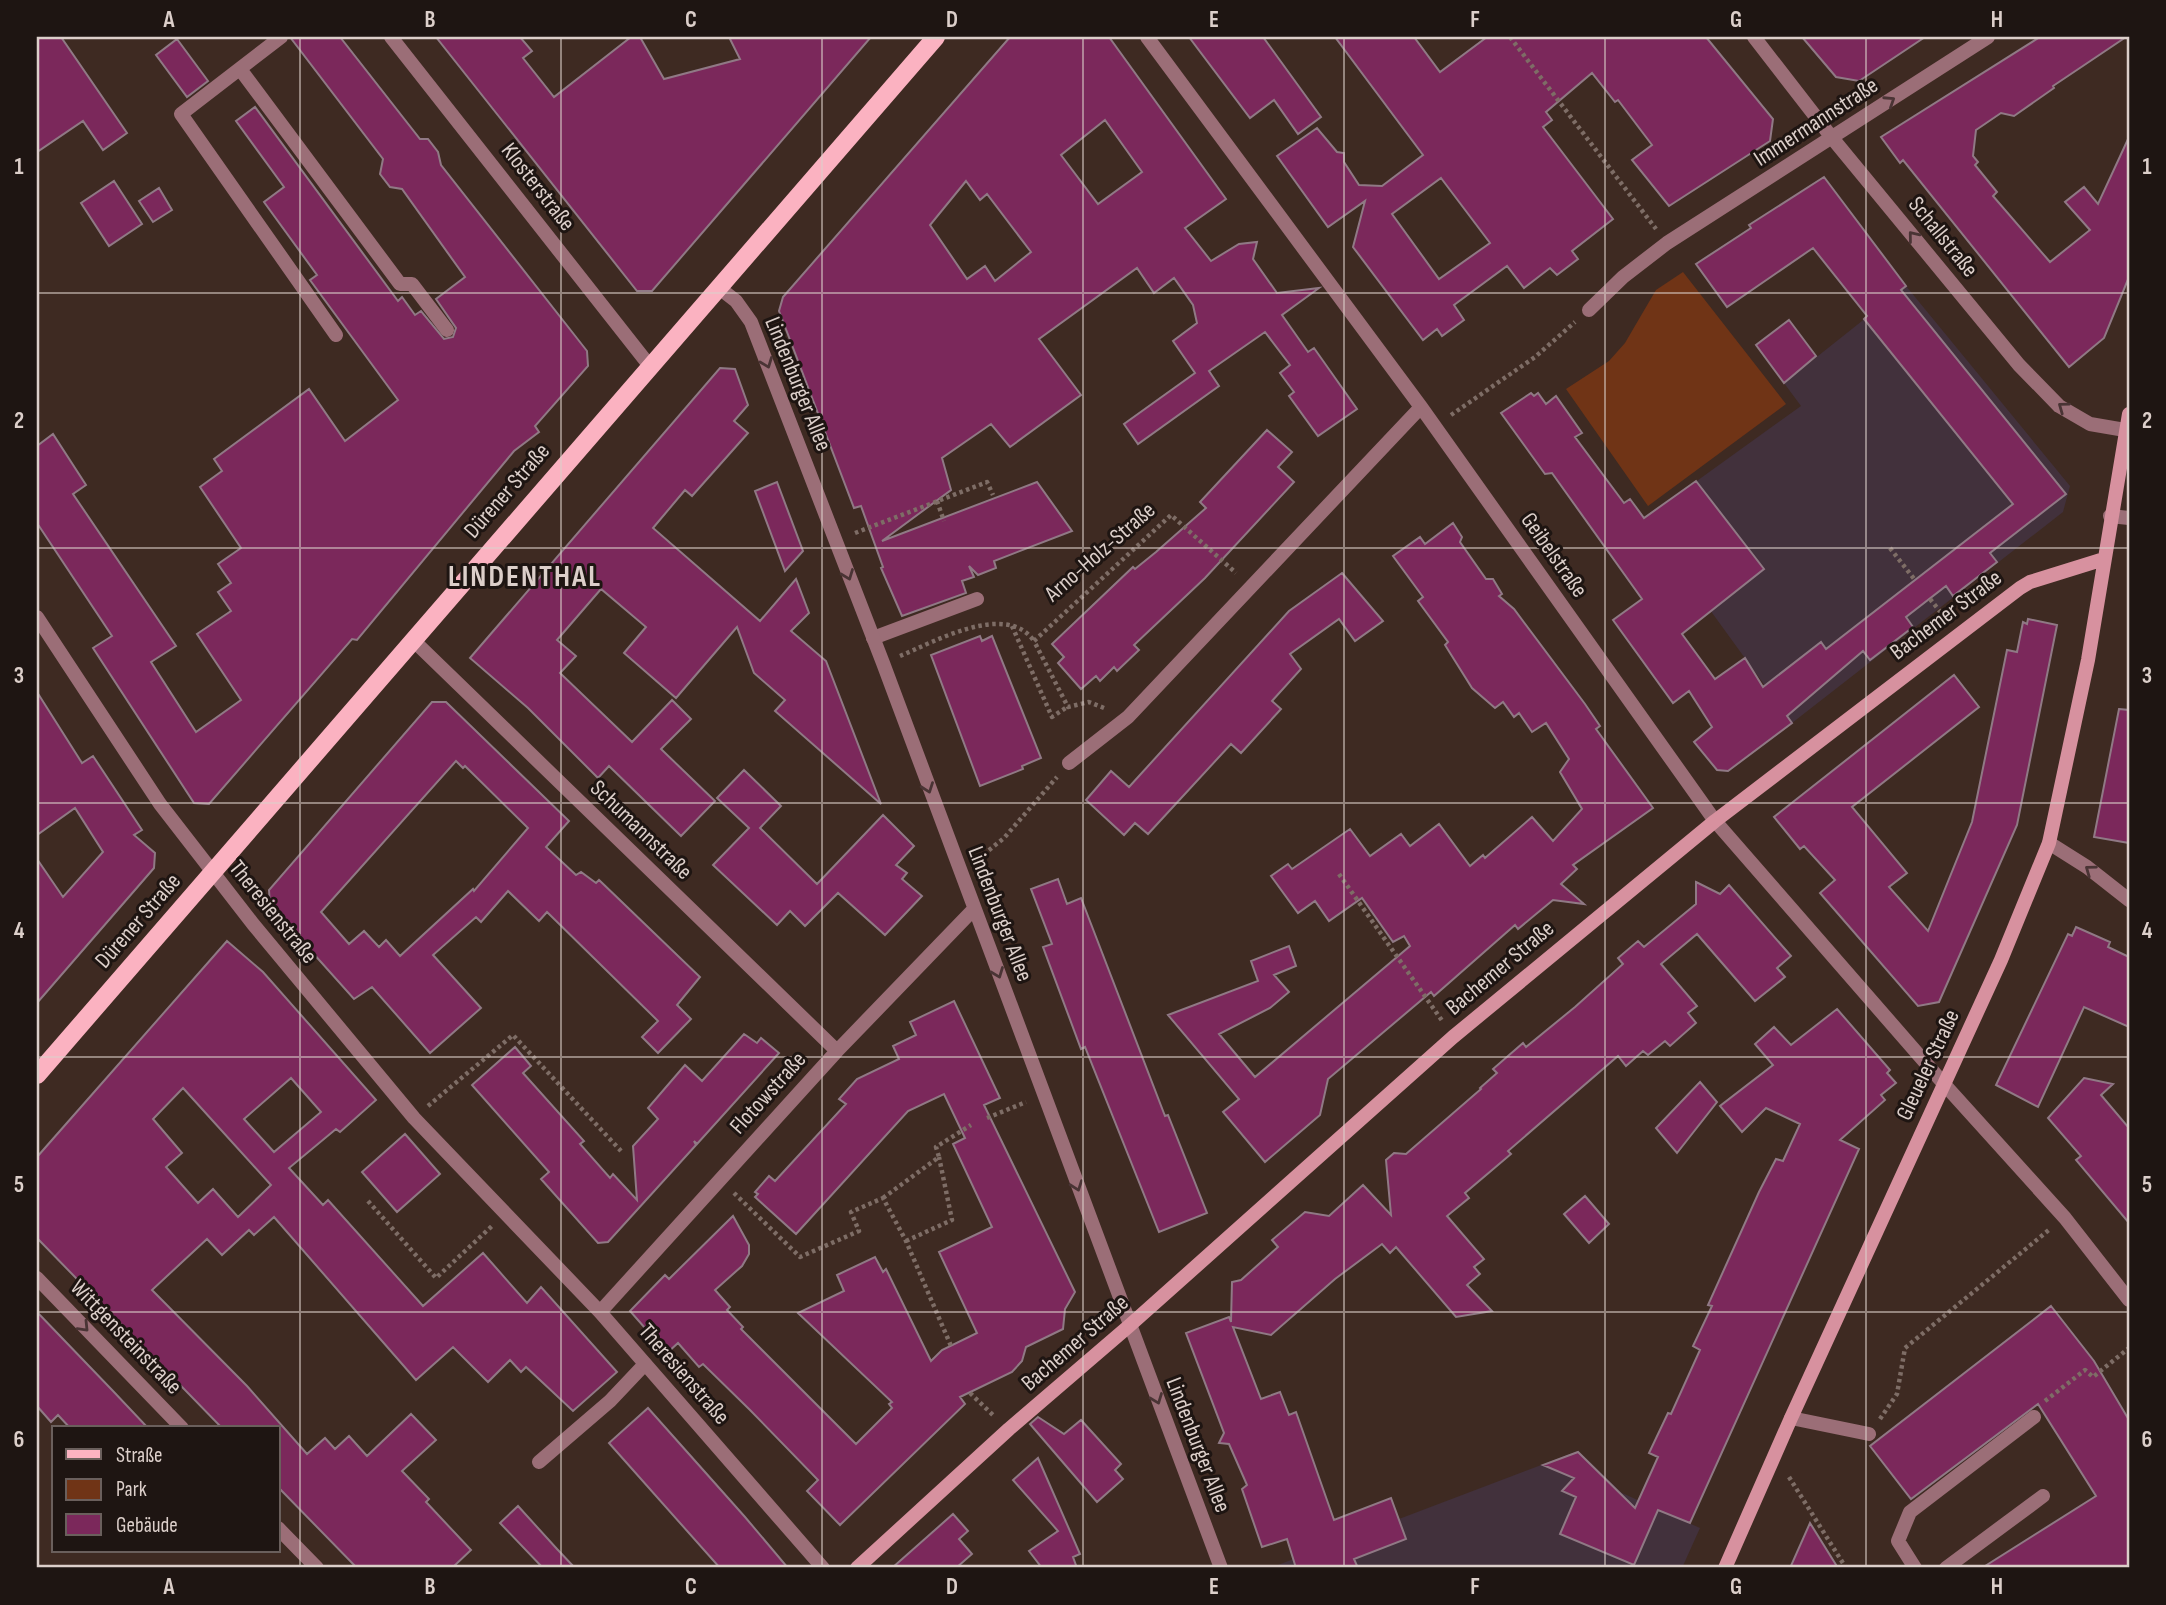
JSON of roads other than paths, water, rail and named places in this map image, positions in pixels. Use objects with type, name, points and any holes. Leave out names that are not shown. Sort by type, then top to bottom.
[{"type":"main road","name":"Dürener Straße","points":[[37,1075],[414,641],[456,588],[649,365],[936,37]]},
{"type":"street","points":[[281,37],[181,114],[336,335]]},
{"type":"street","name":"Klosterstraße","points":[[391,37],[649,365]]},
{"type":"street","name":"Geibelstraße","points":[[1147,37],[1435,426],[1715,821],[1944,1084],[2065,1218],[2129,1300]]},
{"type":"street","name":"Schallstraße","points":[[1754,37],[1833,139],[2019,365],[2059,406],[2090,424],[2125,430]]},
{"type":"street","name":"Immermannstraße","points":[[1589,310],[1623,277],[1667,243],[1833,139],[1988,37]]},
{"type":"street","points":[[240,69],[400,284],[412,284],[447,330]]},
{"type":"street","name":"Lindenburger Allee","points":[[718,287],[736,301],[751,322],[883,663],[1221,1568]]},
{"type":"street","points":[[1069,764],[1128,717],[1421,407]]},
{"type":"street","points":[[2104,559],[2129,414]]},
{"type":"street","points":[[2110,516],[2129,518]]},
{"type":"street","name":"Bachemer Straße","points":[[856,1568],[1009,1429],[1129,1326],[1453,1037],[1715,821],[1957,634],[2030,582],[2104,559]]},
{"type":"street","name":"Gleueler Straße","points":[[1725,1568],[2024,909],[2049,844],[2066,779],[2104,559]]},
{"type":"street","points":[[873,638],[977,599]]},
{"type":"street","name":"Theresienstraße","points":[[37,617],[160,804],[211,873],[414,1118],[600,1312],[823,1568]]},
{"type":"street","name":"Schumannstraße","points":[[414,641],[837,1051]]},
{"type":"street","points":[[2049,844],[2087,867],[2129,900]]},
{"type":"street","name":"Flotowstraße","points":[[600,1312],[837,1051],[974,909]]},
{"type":"street","name":"Wittgensteinstraße","points":[[37,1278],[180,1426]]},
{"type":"street","points":[[539,1462],[610,1401],[645,1364]]},
{"type":"street","points":[[1915,1568],[1898,1541],[1910,1512],[2034,1417]]},
{"type":"street","points":[[1791,1418],[1869,1434]]},
{"type":"street","points":[[1946,1568],[2043,1496]]},
{"type":"street","points":[[280,1530],[311,1566]]},
{"type":"district","name":"LINDENTHAL","points":[[525,577]]}]
